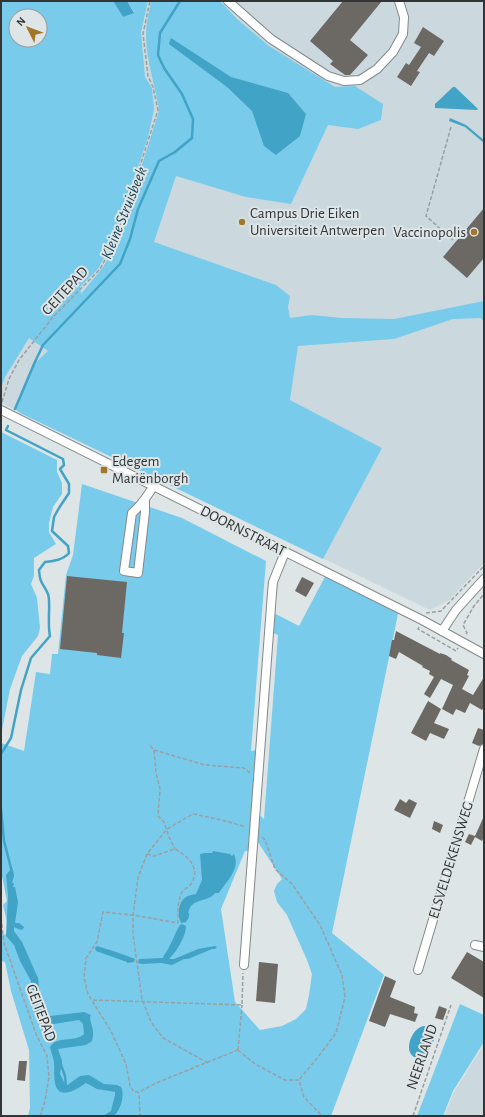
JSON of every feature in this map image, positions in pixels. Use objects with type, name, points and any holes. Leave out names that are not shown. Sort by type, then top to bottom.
[{"type":"street","points":[[228,1],[271,39],[328,76],[344,81],[360,80],[377,69],[392,52],[403,34],[404,17],[399,1]]},
{"type":"street","name":"DOORNSTRAAT","points":[[1,410],[442,631],[484,654]]},
{"type":"street","points":[[145,499],[145,512],[138,573],[124,571],[132,513],[138,508],[153,487]]},
{"type":"street","points":[[244,965],[272,592],[285,552]]},
{"type":"street","points":[[442,631],[456,610],[484,579]]},
{"type":"street","name":"ELSVELDEKENSWEG","points":[[418,970],[484,749]]},
{"type":"street","points":[[475,945],[484,947]]},
{"type":"path","name":"GEITEPAD","points":[[1,404],[9,379],[19,360],[53,317],[100,269],[112,247],[131,196],[158,110],[153,87],[148,76],[143,34],[150,1]]},
{"type":"path","points":[[451,127],[426,216],[453,240]]},
{"type":"path","points":[[462,642],[467,633],[463,625],[474,606],[484,594]]},
{"type":"path","points":[[150,746],[154,750],[205,765],[244,768],[251,774]]},
{"type":"path","points":[[154,750],[156,773],[160,789],[158,816],[164,822],[175,849],[190,860],[195,875],[191,884],[183,892],[177,906],[178,923],[133,915],[103,912],[97,942],[86,958],[84,978],[88,994],[111,1031],[126,1064],[130,1086],[134,1092],[139,1092],[156,1083],[238,1050]]},
{"type":"path","points":[[208,1063],[163,1038],[151,1022],[143,1002],[133,934],[133,915],[138,878],[147,854],[167,829],[193,814],[254,829],[265,840],[275,869],[292,884],[320,925],[342,975],[345,997],[336,1033],[299,1080]]},
{"type":"path","points":[[147,854],[154,856],[175,849]]},
{"type":"path","name":"GEITEPAD","points":[[1,918],[4,943],[36,1034],[47,1056],[49,1076],[45,1101],[40,1116]]},
{"type":"path","points":[[238,1050],[244,965]]},
{"type":"path","points":[[93,1000],[242,1005]]},
{"type":"path","name":"NEERLAND","points":[[413,1116],[451,1005]]},
{"type":"path","points":[[238,1050],[255,1064],[285,1080],[299,1080]]},
{"type":"path","points":[[299,1080],[304,1097],[322,1116]]},
{"type":"path","points":[[138,1116],[140,1115],[139,1092]]},
{"type":"shaded area","name":"Campus Drie Eiken Universiteit Antwerpen","points":[[1,1],[484,1],[484,563],[448,601],[430,610],[1,403]]},
{"type":"shaded area","points":[[1,1],[113,1],[123,17],[134,12],[127,1],[148,1],[141,32],[145,77],[152,88],[154,109],[148,138],[111,245],[98,269],[80,287],[81,294],[103,267],[112,252],[129,206],[159,110],[146,44],[146,26],[151,1],[220,1],[237,19],[269,46],[335,87],[355,86],[383,104],[381,120],[358,129],[328,125],[291,204],[246,197],[176,176],[154,242],[276,285],[290,296],[288,307],[290,318],[312,315],[342,318],[394,319],[484,301],[484,322],[481,318],[453,319],[394,339],[298,346],[290,400],[382,448],[323,559],[20,413],[15,409],[34,364],[48,351],[29,338],[5,377],[1,388]]},
{"type":"shaded area","points":[[113,1],[127,1],[134,13],[123,17]]},
{"type":"shaded area","points":[[171,38],[231,77],[288,93],[306,114],[300,136],[276,155],[264,146],[252,111],[227,87],[169,44]]},
{"type":"shaded area","points":[[453,87],[455,87],[478,109],[435,108],[435,104]]},
{"type":"shaded area","points":[[450,118],[466,125],[484,140],[484,143],[465,127],[449,121]]},
{"type":"shaded area","points":[[1,432],[57,460],[57,472],[62,483],[62,494],[53,507],[49,523],[49,532],[56,544],[34,558],[34,576],[31,584],[37,598],[40,628],[38,636],[22,656],[10,689],[1,735]]},
{"type":"shaded area","points":[[82,484],[182,518],[266,561],[251,751],[260,749],[255,811],[264,819],[278,635],[269,631],[270,611],[299,626],[327,573],[399,609],[332,933],[384,975],[331,1116],[28,1116],[30,1108],[29,1050],[11,991],[5,962],[1,961],[1,924],[2,934],[10,935],[3,905],[7,901],[1,871],[1,743],[24,751],[36,672],[50,674],[52,654],[58,654],[66,575],[73,555]],"holes":[[[254,836],[282,879],[277,884],[274,891],[277,902],[287,915],[312,974],[309,995],[306,1009],[296,1019],[282,1026],[260,1030],[235,1002],[221,909],[245,851],[252,851]]]},
{"type":"shaded area","points":[[213,851],[230,854],[232,856],[234,854],[236,860],[234,870],[219,893],[215,893],[209,898],[197,902],[191,906],[188,912],[189,917],[186,922],[181,923],[179,913],[181,902],[187,896],[196,894],[202,880],[200,854],[212,853]]},
{"type":"shaded area","points":[[10,870],[13,870],[14,876],[12,883],[14,883],[13,887],[15,887],[18,902],[15,923],[19,923],[24,927],[21,930],[14,927],[14,931],[22,942],[38,978],[42,1012],[50,1016],[84,1012],[91,1015],[90,1017],[93,1034],[92,1041],[86,1045],[58,1049],[62,1061],[60,1074],[66,1086],[80,1076],[89,1075],[104,1084],[117,1085],[121,1087],[123,1094],[122,1102],[119,1110],[114,1116],[103,1116],[111,1111],[115,1092],[97,1089],[86,1083],[76,1090],[69,1092],[63,1093],[57,1088],[54,1078],[54,1062],[50,1047],[57,1041],[80,1037],[84,1034],[83,1024],[79,1020],[54,1024],[42,1023],[35,1016],[31,981],[20,961],[14,945],[6,936],[8,895],[6,875]]},
{"type":"shaded area","points":[[182,924],[186,926],[183,939],[169,959],[174,959],[198,949],[215,946],[217,947],[172,965],[161,963],[138,963],[139,959],[163,958],[180,925]]},
{"type":"shaded area","points":[[97,946],[135,959],[134,962],[127,963],[96,951],[95,948]]},
{"type":"shaded area","points":[[460,1004],[484,1015],[484,1042],[453,1091],[443,1116],[417,1116]]},
{"type":"shaded area","points":[[425,1026],[434,1031],[435,1035],[433,1042],[429,1050],[421,1058],[415,1057],[411,1054],[409,1049],[410,1043],[415,1031],[420,1027]]},
{"type":"shaded area","points":[[484,1044],[484,1116],[444,1116],[454,1092]]},
{"type":"building","points":[[343,1],[382,1],[350,40],[368,55],[350,75],[345,75],[330,64],[333,61],[310,41]]},
{"type":"building","points":[[423,27],[444,41],[434,56],[429,53],[417,71],[420,72],[411,86],[397,77],[406,63],[409,65],[421,47],[414,43]]},
{"type":"building","name":"Vaccinopolis","points":[[484,208],[484,258],[467,278],[443,257]]},
{"type":"building","points":[[67,576],[127,582],[121,658],[97,655],[97,653],[60,649]]},
{"type":"building","points":[[302,577],[314,583],[306,597],[295,591]]},
{"type":"building","points":[[396,631],[440,654],[446,655],[452,659],[451,660],[469,670],[467,675],[469,676],[462,689],[473,695],[484,677],[484,707],[482,710],[470,703],[465,713],[456,709],[453,715],[442,709],[453,685],[441,679],[430,698],[424,694],[434,677],[429,674],[430,671],[399,652],[396,659],[389,656],[392,640],[394,640]]},
{"type":"building","points":[[428,701],[441,709],[434,723],[449,729],[444,739],[430,733],[426,741],[411,733]]},
{"type":"building","points":[[478,728],[484,730],[483,744],[479,746],[472,743]]},
{"type":"building","points":[[400,799],[406,803],[409,799],[417,803],[410,818],[394,810]]},
{"type":"building","points":[[484,816],[484,837],[482,841],[475,837],[471,845],[465,842],[469,834],[475,836]]},
{"type":"building","points":[[434,821],[443,825],[440,833],[432,829]]},
{"type":"building","points":[[467,952],[484,962],[484,998],[451,978]]},
{"type":"building","points":[[259,962],[278,964],[275,1003],[256,1001]]},
{"type":"building","points":[[385,976],[396,981],[390,997],[415,1007],[414,1013],[418,1014],[415,1022],[390,1014],[385,1027],[369,1021]]},
{"type":"building","points":[[439,1006],[447,1009],[443,1020],[435,1018]]},
{"type":"building","points":[[19,1061],[27,1061],[25,1081],[17,1080]]},
{"type":"waterway","name":"Kleine Struisbeek","points":[[15,409],[43,345],[120,264],[130,239],[138,209],[159,161],[175,152],[192,138],[193,119],[182,94],[164,68],[158,55],[160,33],[180,1]]},
{"type":"waterway","name":"Kleine Struisbeek","points":[[1,754],[11,738],[21,690],[31,658],[50,636],[49,598],[41,581],[39,570],[45,562],[61,559],[69,553],[68,546],[52,531],[54,517],[69,493],[69,484],[60,469],[64,465],[63,459],[6,430],[8,426]]},
{"type":"waterway","name":"Kleine Struisbeek","points":[[1,809],[4,841],[12,872]]},
{"type":"waterway","name":"Kleine Struisbeek","points":[[60,1062],[65,1076],[66,1088]]},
{"type":"place","name":"Campus Drie Eiken Universiteit Antwerpen","points":[[242,222]]},
{"type":"place","name":"Vaccinopolis","points":[[474,232]]},
{"type":"place","name":"Edegem Mariënborgh","points":[[104,470]]}]
